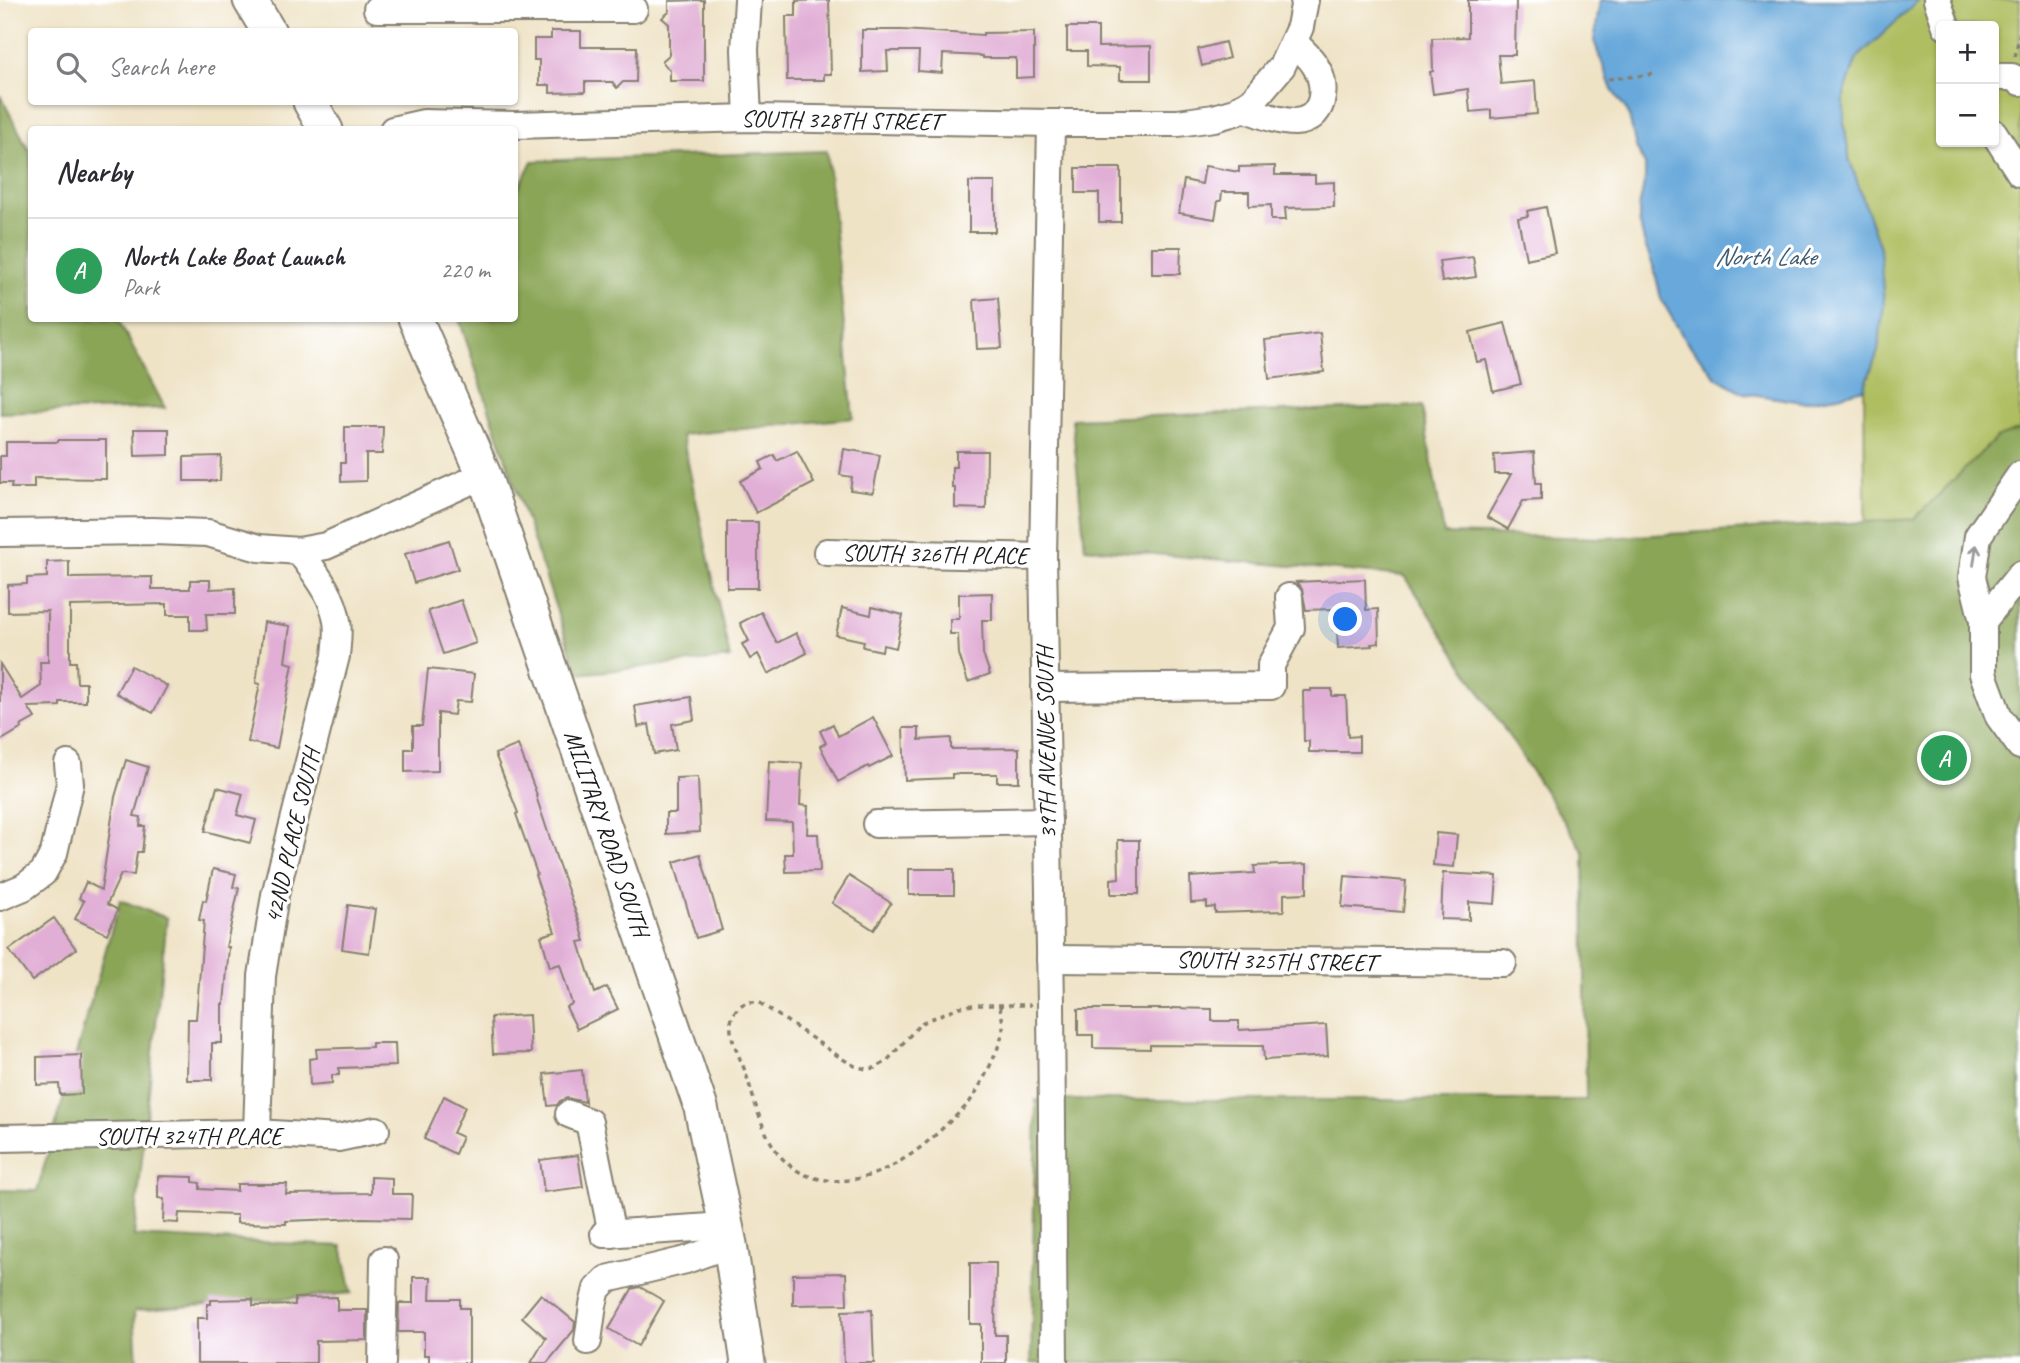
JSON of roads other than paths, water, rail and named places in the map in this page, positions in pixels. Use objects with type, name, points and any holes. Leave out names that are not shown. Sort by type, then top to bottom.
[{"type":"main road","points":[[250,0],[267,28]]},
{"type":"main road","points":[[312,105],[324,126]]},
{"type":"main road","name":"MILITARY ROAD SOUTH","points":[[417,322],[484,475],[701,1108],[728,1235],[748,1363]]},
{"type":"street","points":[[748,0],[745,50],[748,118]]},
{"type":"street","name":"SOUTH 328TH STREET","points":[[411,126],[494,113],[1051,123],[1178,123],[1214,118],[1235,111],[1254,100],[1282,66],[1300,27],[1306,0]]},
{"type":"street","points":[[1937,0],[1944,21]]},
{"type":"street","points":[[377,9],[495,14],[634,9]]},
{"type":"street","points":[[1241,107],[1292,122],[1305,121],[1316,113],[1322,95],[1321,79],[1317,67],[1294,42]]},
{"type":"street","points":[[1999,77],[2012,77],[2020,82]]},
{"type":"street","name":"39TH AVENUE SOUTH","points":[[1051,123],[1042,557],[1051,1004],[1054,1363]]},
{"type":"street","points":[[1999,141],[2020,173]]},
{"type":"street","points":[[0,533],[208,533],[259,548],[299,551],[327,546],[484,475]]},
{"type":"street","points":[[2020,475],[1978,536],[1972,577],[1983,621],[1983,674],[1999,717],[2020,746]]},
{"type":"street","name":"42ND PLACE SOUTH","points":[[257,1133],[262,976],[275,895],[336,656],[338,623],[333,604],[321,580],[299,551]]},
{"type":"street","name":"SOUTH 326TH PLACE","points":[[827,552],[1042,557]]},
{"type":"street","points":[[1983,621],[2020,575]]},
{"type":"street","points":[[1045,688],[1270,686],[1270,665],[1291,628],[1289,597]]},
{"type":"street","points":[[0,897],[24,887],[43,873],[54,853],[70,784],[68,764]]},
{"type":"street","points":[[876,824],[1048,821]]},
{"type":"street","name":"SOUTH 325TH STREET","points":[[1050,959],[1503,963]]},
{"type":"street","points":[[569,1114],[589,1122],[608,1234],[728,1235]]},
{"type":"street","name":"SOUTH 324TH PLACE","points":[[0,1138],[257,1133],[338,1138],[376,1129]]},
{"type":"street","points":[[588,1341],[597,1289],[607,1279],[685,1260],[728,1235]]},
{"type":"street","points":[[382,1363],[384,1260]]},
{"type":"water","name":"North Lake","points":[[1600,0],[1919,0],[1857,58],[1844,95],[1844,122],[1849,158],[1880,248],[1884,304],[1878,351],[1864,389],[1802,402],[1744,393],[1717,378],[1685,340],[1661,299],[1639,221],[1645,165],[1636,147],[1628,112],[1612,90],[1594,41]]},
{"type":"place","name":"North Lake Boat Launch","points":[[1944,758]]}]
